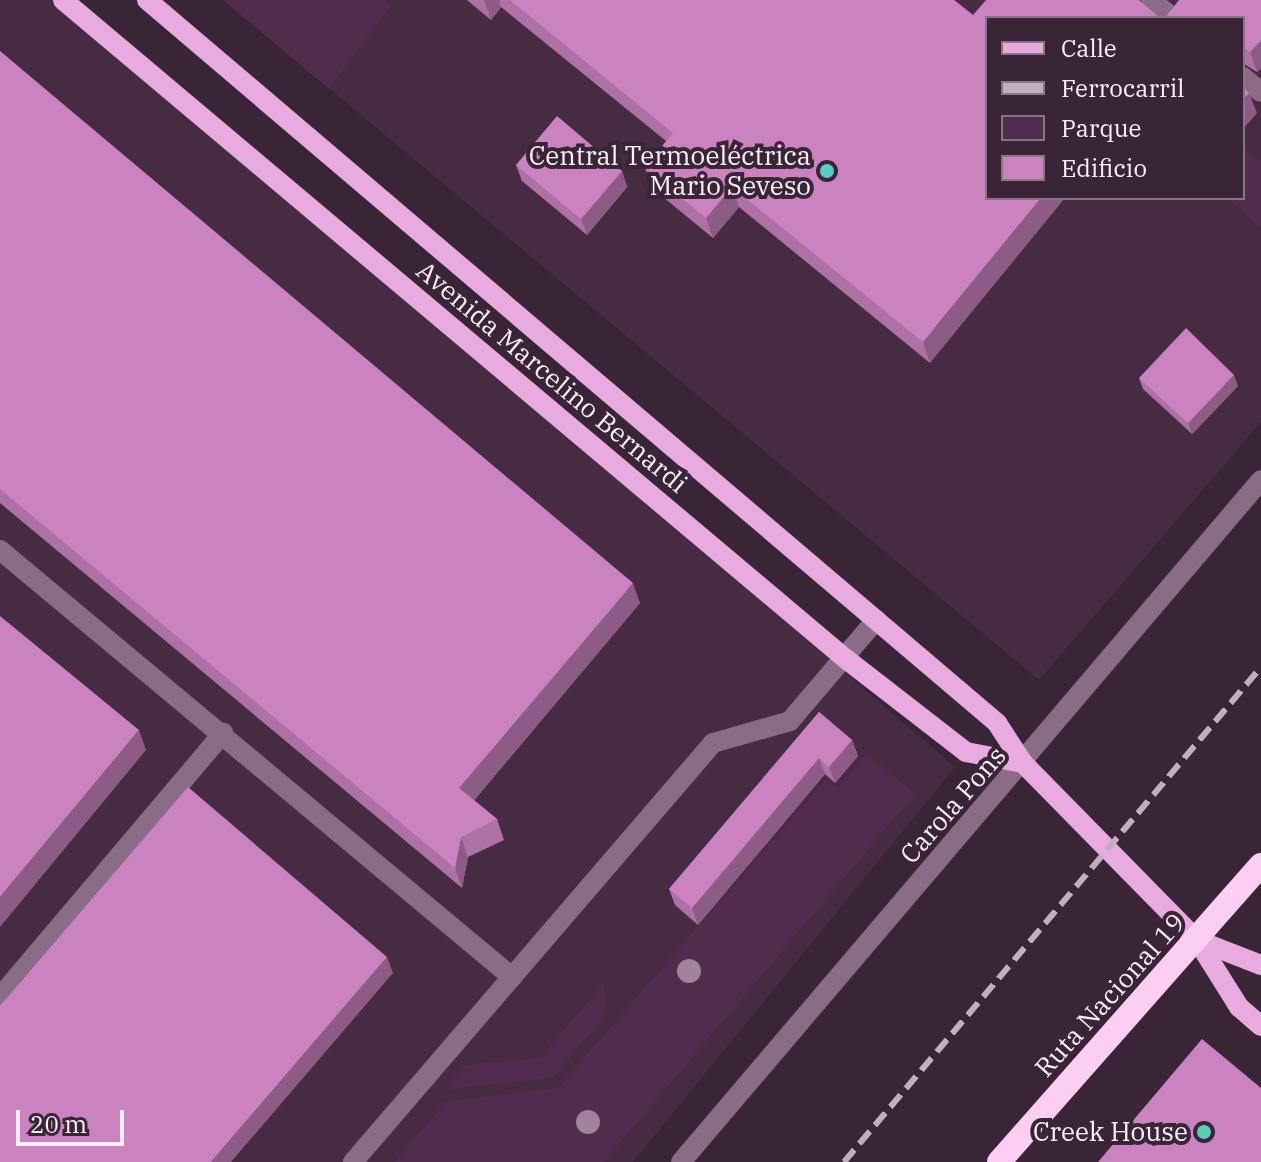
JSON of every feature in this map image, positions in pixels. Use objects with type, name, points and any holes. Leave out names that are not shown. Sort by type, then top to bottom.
[{"type":"highway","name":"Ruta Nacional 19","points":[[999,1162],[1261,865]]},
{"type":"main road","name":"Avenida Marcelino Bernardi","points":[[63,0],[846,659],[966,752],[1023,763]]},
{"type":"main road","name":"Avenida Marcelino Bernardi","points":[[147,0],[997,723],[1023,763],[1106,851],[1197,940]]},
{"type":"main road","points":[[1197,940],[1261,965]]},
{"type":"main road","points":[[1197,940],[1239,1007],[1261,1026]]},
{"type":"street","points":[[1151,0],[1171,16]]},
{"type":"street","points":[[1245,79],[1261,92]]},
{"type":"street","name":"Carola Pons","points":[[681,1162],[1261,480]]},
{"type":"street","points":[[0,550],[512,977]]},
{"type":"street","points":[[353,1162],[713,743],[790,721],[846,659],[876,620]]},
{"type":"street","points":[[0,997],[223,733]]},
{"type":"shaded area","points":[[0,0],[62,0],[955,767],[633,1162],[0,1162]]},
{"type":"shaded area","points":[[223,0],[1261,0],[1261,422],[1039,680]]},
{"type":"green space","points":[[223,0],[383,0],[391,6],[329,89]]},
{"type":"green space","points":[[1245,149],[1261,162],[1261,228],[1228,200],[1245,200]]},
{"type":"green space","points":[[866,753],[915,794],[604,1162],[395,1162],[446,1101],[558,1088],[825,780],[838,788]]},
{"type":"green space","points":[[603,984],[608,1012],[553,1078],[444,1090],[465,1065],[540,1058]]},
{"type":"building","name":"Central Termoeléctrica Mario Seveso","points":[[510,0],[954,0],[973,15],[986,0],[1139,0],[1158,16],[985,16],[985,200],[1039,200],[923,342],[732,187],[706,218],[645,168],[673,133]]},
{"type":"building","points":[[1179,0],[1261,0],[1261,40],[1250,52],[1245,48],[1245,16],[1167,16]]},
{"type":"building","points":[[0,51],[633,583],[459,788],[497,819],[461,837],[455,868],[0,489]]},
{"type":"building","points":[[557,116],[622,171],[581,219],[516,165]]},
{"type":"building","points":[[1186,328],[1234,375],[1188,423],[1139,378]]},
{"type":"building","points":[[0,616],[139,730],[0,897]]},
{"type":"building","points":[[819,712],[852,740],[829,767],[819,758],[692,908],[669,889]]},
{"type":"building","points":[[188,787],[387,957],[211,1162],[0,1162],[0,1006]]},
{"type":"building","name":"Creek House","points":[[1202,1039],[1261,1088],[1261,1162],[1098,1162]]},
{"type":"railway","points":[[844,1162],[1261,667]]},
{"type":"place","name":"Central Termoeléctrica Mario Seveso","points":[[827,171]]},
{"type":"place","name":"Creek House","points":[[1204,1132]]}]
